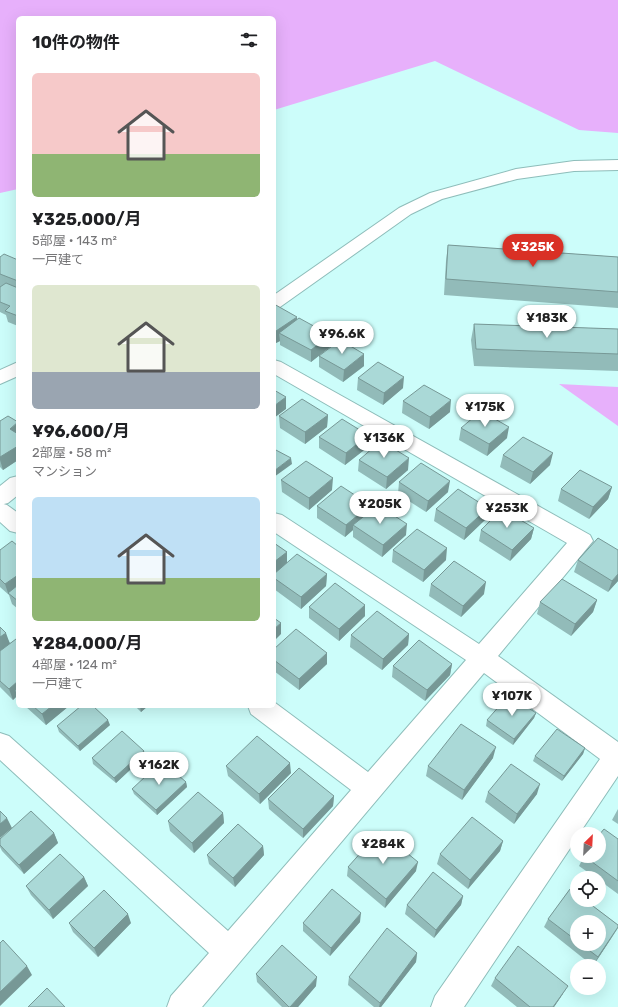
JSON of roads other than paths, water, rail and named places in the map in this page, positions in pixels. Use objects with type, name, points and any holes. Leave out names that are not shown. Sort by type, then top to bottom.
[{"type":"street","points":[[276,302],[405,211],[436,196],[477,183],[516,174],[574,166],[618,165]]},
{"type":"street","points":[[182,1007],[582,541],[276,367]]},
{"type":"street","points":[[0,378],[16,369]]},
{"type":"street","points":[[0,497],[16,485]]},
{"type":"street","points":[[0,511],[16,523]]},
{"type":"street","points":[[276,522],[482,658],[618,757],[446,1007]]},
{"type":"street","points":[[263,708],[369,788]]},
{"type":"street","points":[[0,744],[229,951]]}]
